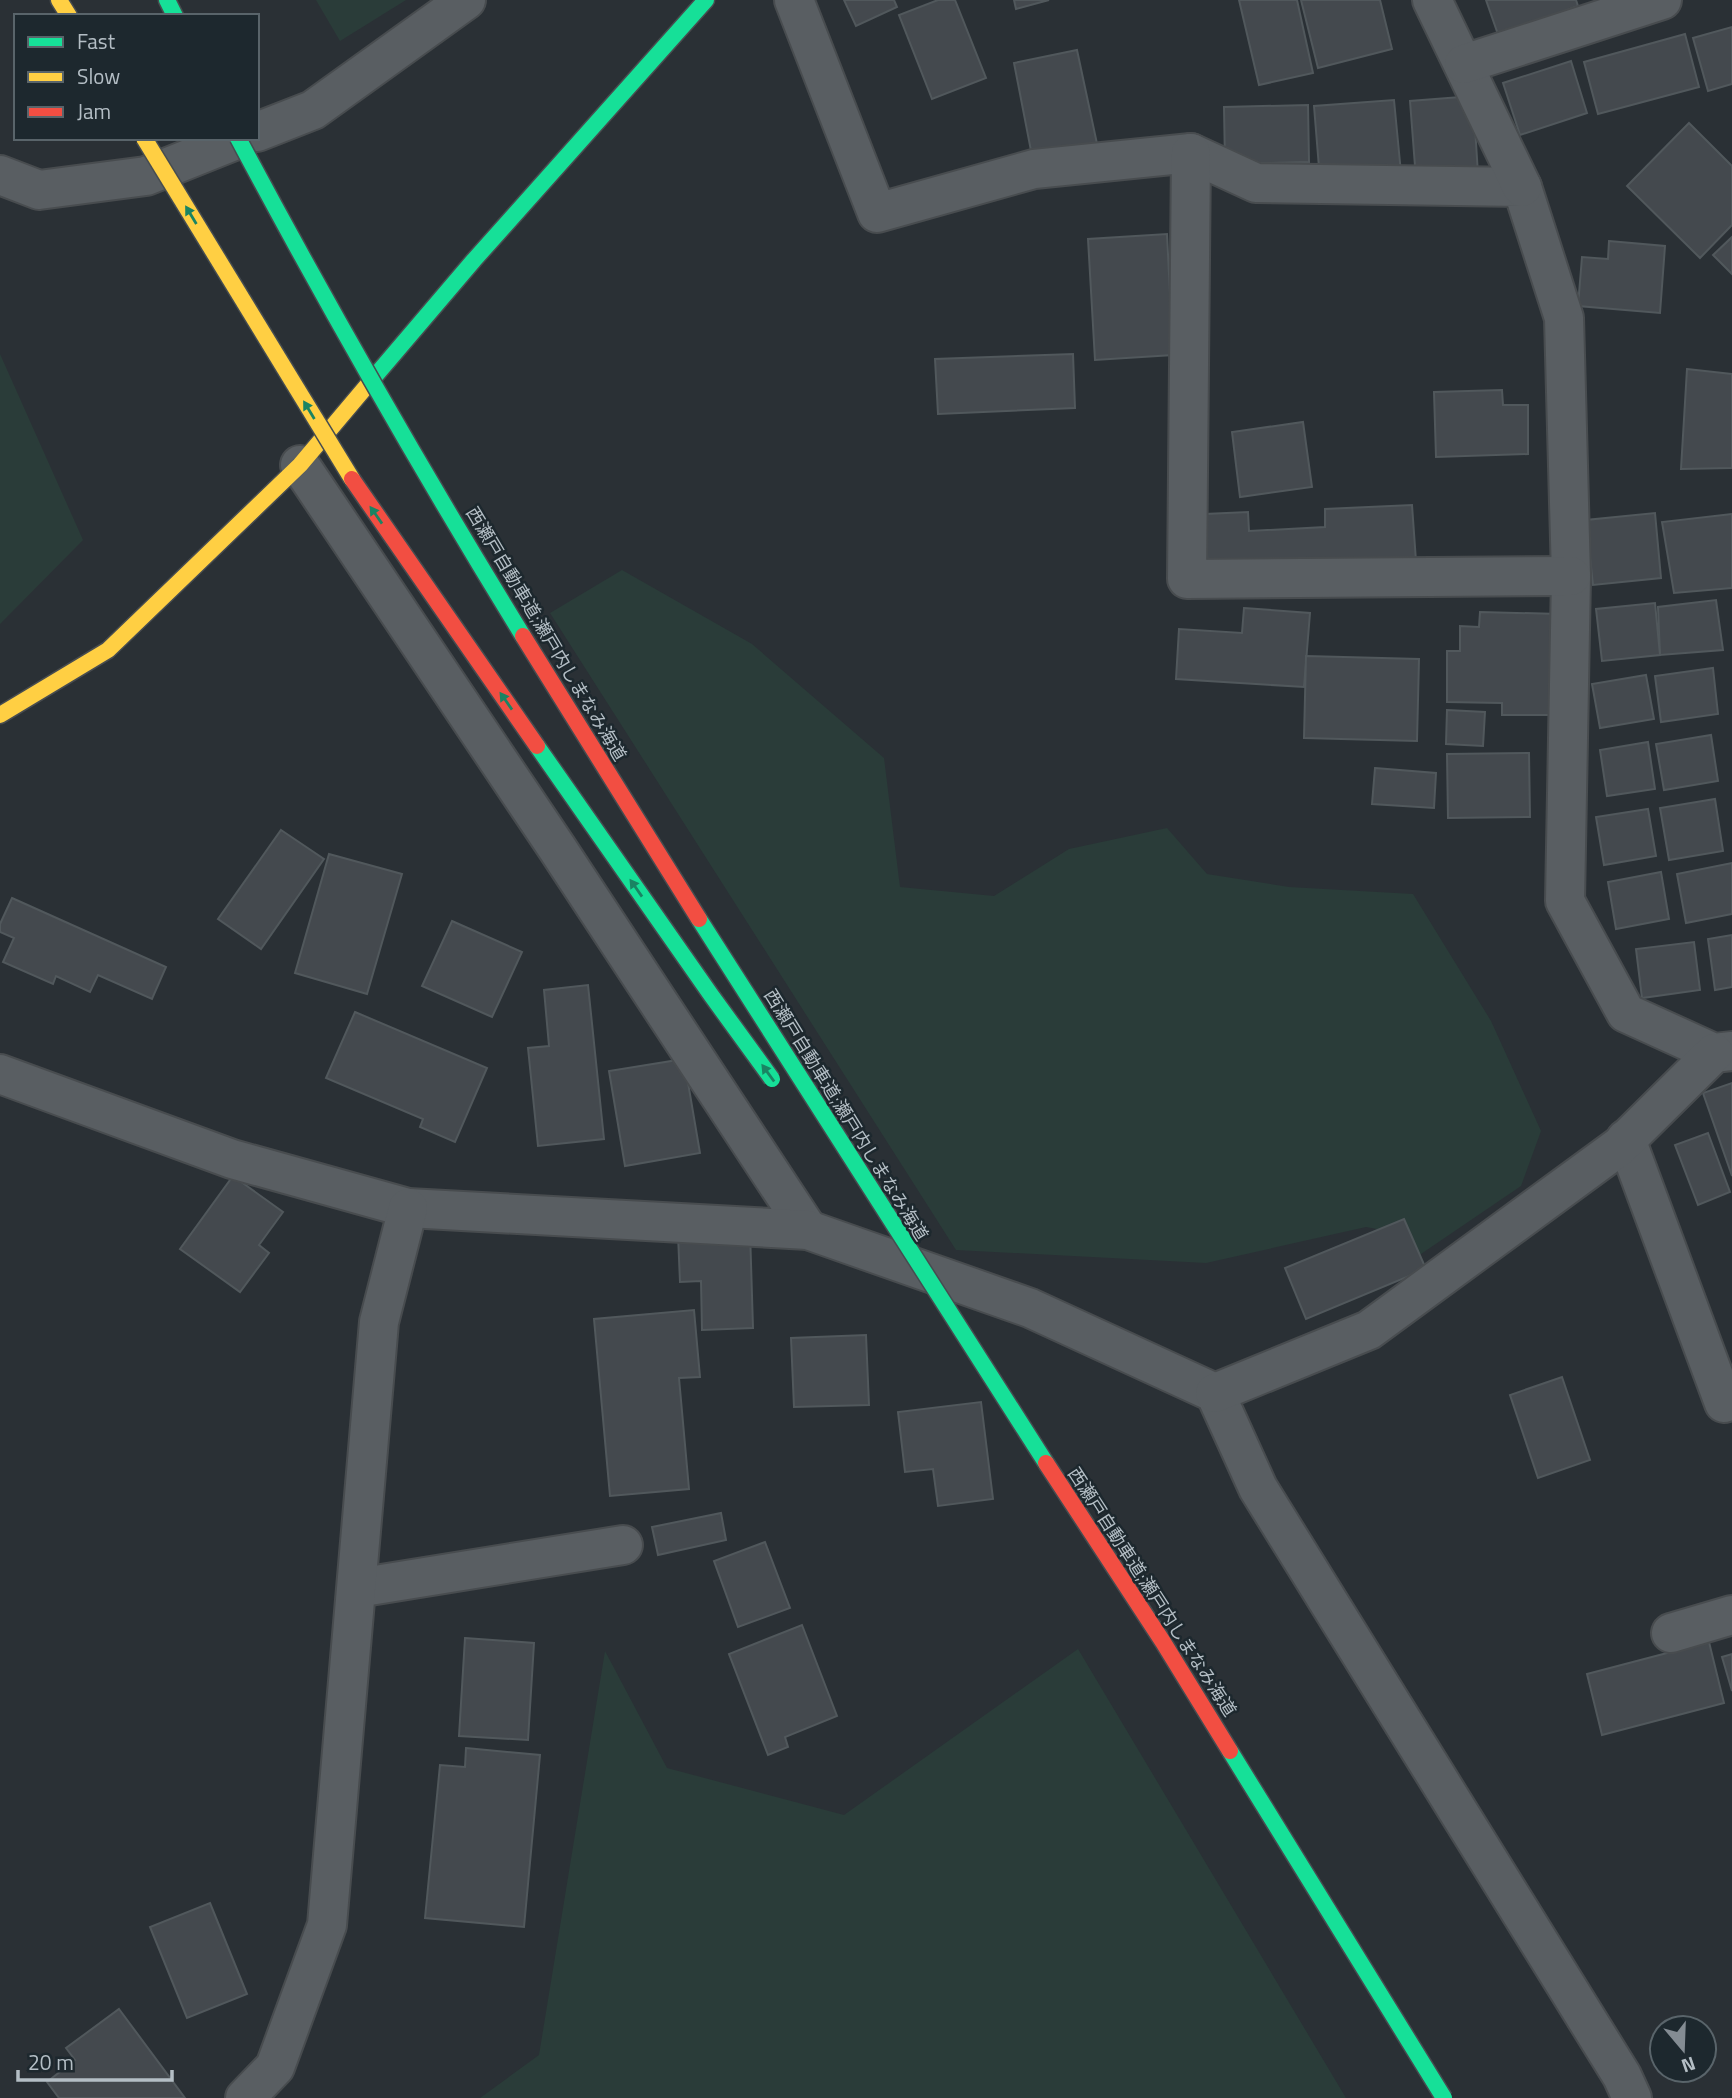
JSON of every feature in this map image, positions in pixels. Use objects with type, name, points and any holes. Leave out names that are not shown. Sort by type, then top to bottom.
[{"type":"main road","points":[[0,715],[108,650],[300,465],[474,260],[706,0]]},
{"type":"main road","points":[[145,140],[344,468],[703,984],[785,1096]]},
{"type":"main road","name":"西瀬戸自動車道;瀬戸内しまなみ海道","points":[[240,140],[316,284],[467,544],[639,825],[982,1366],[1163,1642],[1444,2098]]},
{"type":"main road","points":[[850,1186],[982,1366]]},
{"type":"street","points":[[259,131],[313,110],[466,0]]},
{"type":"street","points":[[794,0],[877,213],[1034,169],[1191,153],[1256,183],[1522,187]]},
{"type":"street","points":[[1215,1393],[1368,1330],[1620,1146],[1723,1052],[1626,1013],[1564,901],[1571,576],[1564,318],[1522,187],[1432,0]]},
{"type":"street","points":[[1464,64],[1662,0]]},
{"type":"street","points":[[0,175],[39,190],[146,176],[234,140]]},
{"type":"street","points":[[1191,153],[1187,579],[1571,576]]},
{"type":"street","points":[[300,465],[558,848],[808,1230]]},
{"type":"street","points":[[0,1074],[232,1159],[408,1208],[808,1230],[1030,1308],[1215,1393],[1258,1488],[1615,2064],[1632,2098]]},
{"type":"street","points":[[1626,1139],[1724,1403],[1732,1400]]},
{"type":"street","points":[[245,2098],[275,2067],[327,1925],[379,1322],[408,1208]]},
{"type":"street","points":[[356,1588],[623,1545]]},
{"type":"street","points":[[1671,1633],[1732,1615]]},
{"type":"green space","points":[[316,0],[406,0],[340,41]]},
{"type":"green space","points":[[0,354],[83,540],[0,624]]},
{"type":"green space","points":[[622,570],[752,644],[884,758],[900,887],[994,896],[1069,849],[1167,828],[1207,874],[1289,887],[1413,894],[1491,1021],[1541,1131],[1521,1186],[1418,1256],[1404,1234],[1366,1227],[1206,1263],[956,1250],[550,613]]},
{"type":"green space","points":[[1078,1649],[1346,2098],[480,2098],[539,2055],[605,1651],[667,1768],[844,1815]]},
{"type":"building","points":[[844,0],[894,0],[897,7],[856,26]]},
{"type":"building","points":[[938,0],[955,0],[986,78],[932,99],[899,15]]},
{"type":"building","points":[[1014,0],[1049,0],[1016,9]]},
{"type":"building","points":[[1239,0],[1297,0],[1313,73],[1259,85]]},
{"type":"building","points":[[1301,0],[1380,0],[1392,49],[1318,68]]},
{"type":"building","points":[[1486,0],[1576,0],[1578,6],[1551,16],[1554,24],[1501,43]]},
{"type":"building","points":[[1732,27],[1732,84],[1708,91],[1693,38]]},
{"type":"building","points":[[1685,34],[1699,87],[1598,114],[1584,62]]},
{"type":"building","points":[[1077,50],[1099,153],[1032,156],[1014,63]]},
{"type":"building","points":[[1571,61],[1587,113],[1520,135],[1503,83]]},
{"type":"building","points":[[1473,96],[1478,174],[1416,179],[1410,101]]},
{"type":"building","points":[[1394,100],[1401,173],[1320,180],[1314,106]]},
{"type":"building","points":[[1308,105],[1309,162],[1225,164],[1224,107]]},
{"type":"building","points":[[1689,123],[1732,166],[1732,225],[1700,258],[1627,186]]},
{"type":"building","points":[[1167,234],[1173,355],[1095,360],[1088,239]]},
{"type":"building","points":[[1732,237],[1732,274],[1713,255]]},
{"type":"building","points":[[1609,241],[1665,246],[1660,313],[1578,306],[1582,257],[1608,259]]},
{"type":"building","points":[[1073,354],[1075,408],[938,414],[935,359]]},
{"type":"building","points":[[1687,369],[1732,374],[1732,468],[1681,469]]},
{"type":"building","points":[[1502,390],[1503,405],[1528,405],[1528,454],[1436,457],[1434,392]]},
{"type":"building","points":[[1303,422],[1312,487],[1240,497],[1232,432]]},
{"type":"building","points":[[1412,505],[1416,561],[1208,573],[1205,514],[1248,512],[1249,531],[1325,527],[1325,509]]},
{"type":"building","points":[[1655,513],[1661,578],[1593,585],[1586,520]]},
{"type":"building","points":[[1732,514],[1732,588],[1674,593],[1662,522]]},
{"type":"building","points":[[1716,600],[1723,650],[1660,655],[1658,607]]},
{"type":"building","points":[[1655,603],[1660,655],[1602,661],[1596,609]]},
{"type":"building","points":[[1244,608],[1310,613],[1304,687],[1176,679],[1179,629],[1242,633]]},
{"type":"building","points":[[1480,612],[1560,614],[1559,715],[1502,715],[1502,703],[1447,702],[1447,651],[1460,651],[1460,626],[1479,627]]},
{"type":"building","points":[[1306,656],[1419,659],[1417,741],[1304,738]]},
{"type":"building","points":[[1713,668],[1718,714],[1661,722],[1655,676]]},
{"type":"building","points":[[1646,675],[1654,719],[1600,728],[1592,684]]},
{"type":"building","points":[[1447,710],[1485,712],[1483,746],[1446,744]]},
{"type":"building","points":[[1711,735],[1718,781],[1664,790],[1656,744]]},
{"type":"building","points":[[1648,742],[1655,789],[1607,796],[1600,750]]},
{"type":"building","points":[[1529,753],[1530,817],[1448,818],[1447,754]]},
{"type":"building","points":[[1375,768],[1436,773],[1434,808],[1372,804]]},
{"type":"building","points":[[1715,799],[1723,851],[1669,860],[1660,808]]},
{"type":"building","points":[[1648,809],[1656,856],[1604,865],[1596,817]]},
{"type":"building","points":[[281,830],[324,859],[261,949],[218,919]]},
{"type":"building","points":[[329,854],[402,874],[367,994],[295,973]]},
{"type":"building","points":[[1732,863],[1732,914],[1686,923],[1677,874]]},
{"type":"building","points":[[1661,872],[1669,919],[1616,929],[1608,882]]},
{"type":"building","points":[[12,898],[166,967],[152,999],[98,975],[90,992],[56,976],[53,984],[3,962],[14,938],[0,932],[0,924]]},
{"type":"building","points":[[452,921],[522,952],[492,1017],[422,986]]},
{"type":"building","points":[[1732,935],[1732,987],[1715,990],[1708,939]]},
{"type":"building","points":[[1694,942],[1700,990],[1642,998],[1636,949]]},
{"type":"building","points":[[588,985],[604,1139],[538,1146],[528,1048],[549,1046],[544,990]]},
{"type":"building","points":[[355,1012],[487,1068],[455,1142],[420,1127],[423,1119],[326,1078]]},
{"type":"building","points":[[684,1059],[700,1153],[625,1166],[609,1071]]},
{"type":"building","points":[[1732,1083],[1732,1176],[1703,1093]]},
{"type":"building","points":[[1708,1133],[1730,1192],[1698,1205],[1675,1145]]},
{"type":"building","points":[[233,1176],[283,1212],[259,1245],[269,1253],[240,1292],[180,1249]]},
{"type":"building","points":[[1404,1219],[1426,1269],[1306,1319],[1285,1268]]},
{"type":"building","points":[[750,1231],[753,1328],[702,1330],[701,1281],[680,1282],[678,1235]]},
{"type":"building","points":[[694,1310],[700,1377],[679,1378],[689,1489],[610,1496],[594,1319]]},
{"type":"building","points":[[866,1335],[869,1405],[794,1407],[791,1338]]},
{"type":"building","points":[[1562,1377],[1590,1460],[1538,1478],[1510,1395]]},
{"type":"building","points":[[981,1402],[993,1499],[938,1506],[933,1469],[905,1472],[898,1412]]},
{"type":"building","points":[[721,1513],[726,1540],[658,1555],[652,1527]]},
{"type":"building","points":[[765,1542],[790,1608],[738,1627],[714,1561]]},
{"type":"building","points":[[802,1625],[837,1716],[785,1737],[788,1747],[768,1755],[729,1654]]},
{"type":"building","points":[[465,1638],[534,1643],[528,1740],[459,1736]]},
{"type":"building","points":[[1709,1642],[1724,1703],[1602,1735],[1587,1674]]},
{"type":"building","points":[[1732,1654],[1732,1691],[1722,1657]]},
{"type":"building","points":[[466,1748],[540,1755],[524,1927],[425,1918],[440,1765],[465,1767]]},
{"type":"building","points":[[210,1903],[247,1994],[187,2018],[150,1927]]},
{"type":"building","points":[[119,2009],[185,2098],[59,2098],[47,2082],[75,2060],[66,2048]]},
{"type":"traffic: fast","points":[[167,0],[174,14]]},
{"type":"traffic: fast","points":[[370,382],[474,260],[706,0]]},
{"type":"traffic: fast","points":[[239,140],[377,389],[523,636]]},
{"type":"traffic: fast","points":[[537,746],[772,1079]]},
{"type":"traffic: fast","points":[[699,919],[1046,1463]]},
{"type":"traffic: fast","points":[[1230,1751],[1444,2098]]},
{"type":"traffic: slow","points":[[59,0],[68,14]]},
{"type":"traffic: slow","points":[[145,140],[352,479]]},
{"type":"traffic: slow","points":[[0,715],[108,650],[300,465],[370,382]]},
{"type":"traffic: jam","points":[[352,479],[537,746]]},
{"type":"traffic: jam","points":[[523,636],[699,919]]},
{"type":"traffic: jam","points":[[1046,1463],[1163,1642],[1230,1751]]}]
